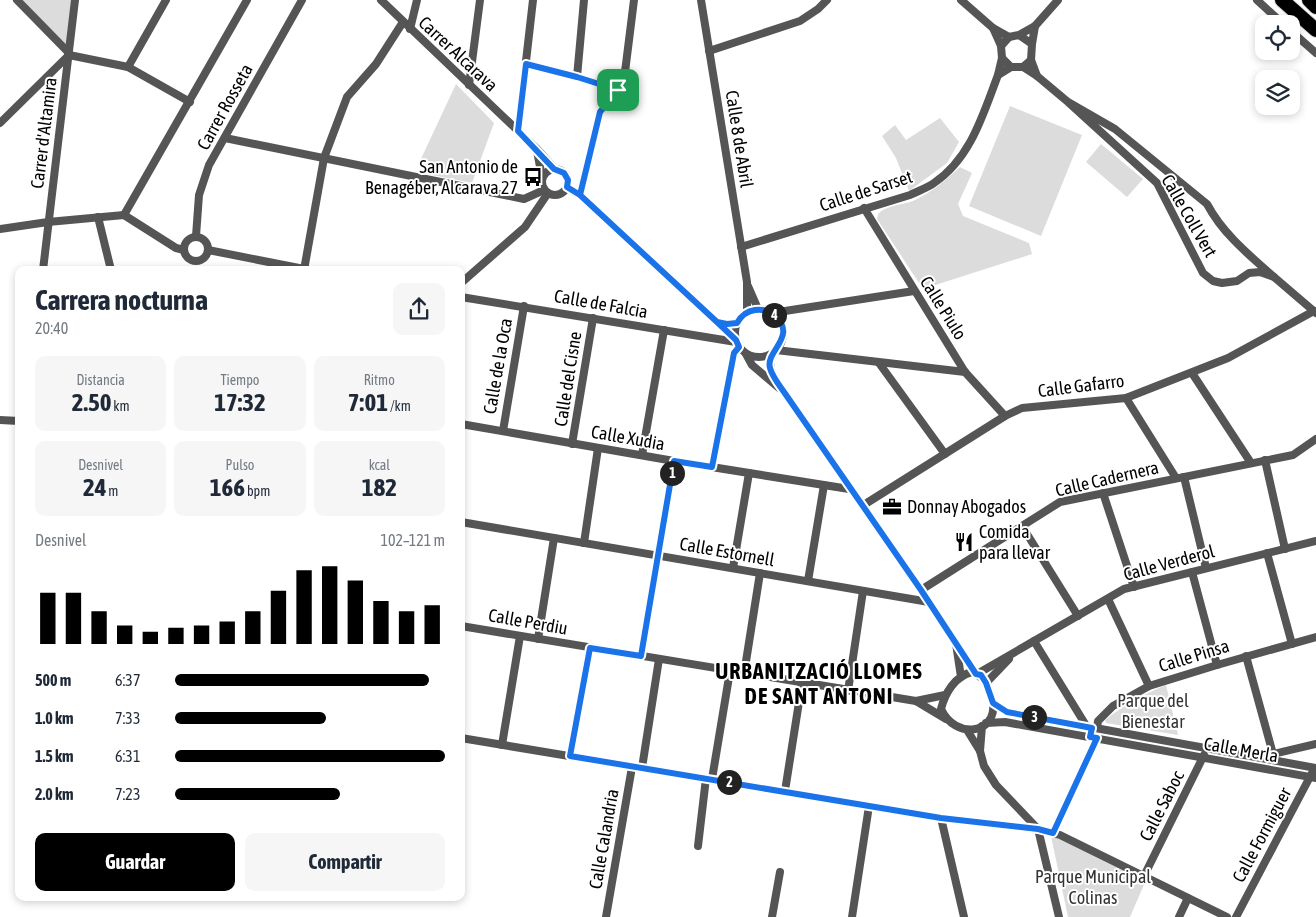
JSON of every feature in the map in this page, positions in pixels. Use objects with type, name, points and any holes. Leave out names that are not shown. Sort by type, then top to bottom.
[{"type":"highway","points":[[1282,0],[1316,30]]},
{"type":"highway","points":[[1308,0],[1316,7]]},
{"type":"street","points":[[17,0],[69,53],[128,67],[190,102]]},
{"type":"street","name":"Carrer d'Altamira","points":[[43,266],[75,0]]},
{"type":"street","points":[[128,67],[166,0]]},
{"type":"street","points":[[124,215],[247,0]]},
{"type":"street","name":"Carrer Rosseta","points":[[196,236],[199,195],[209,166],[302,0]]},
{"type":"street","name":"Carrer Alcarava","points":[[381,0],[537,149],[554,169]]},
{"type":"street","points":[[410,29],[417,0]]},
{"type":"street","points":[[470,85],[480,0]]},
{"type":"street","points":[[518,131],[533,0]]},
{"type":"street","points":[[577,77],[584,0]]},
{"type":"street","points":[[580,195],[600,112],[624,80],[634,0]]},
{"type":"street","name":"Calle 8 de Abril","points":[[701,0],[747,282],[747,312]]},
{"type":"street","points":[[709,51],[800,21],[818,9],[827,0]]},
{"type":"street","points":[[961,0],[993,28],[1009,37]]},
{"type":"street","points":[[1001,46],[1009,37],[1019,35],[1035,26],[1058,0]]},
{"type":"street","points":[[1256,0],[1273,15]]},
{"type":"street","points":[[307,266],[324,158],[347,97],[376,64],[403,22]]},
{"type":"street","points":[[993,28],[1001,46],[1002,58],[1011,66],[1023,67],[1030,60],[1035,26]]},
{"type":"street","points":[[1019,35],[1032,44]]},
{"type":"street","points":[[1300,39],[1316,53]]},
{"type":"street","points":[[0,123],[69,53]]},
{"type":"street","name":"Calle de Sarset","points":[[741,247],[910,195],[934,183],[960,160],[975,134],[998,75],[1002,58]]},
{"type":"street","name":"Calle Coll Vert","points":[[1030,60],[1037,76]]},
{"type":"street","points":[[526,64],[618,90]]},
{"type":"street","points":[[998,75],[1011,66]]},
{"type":"street","name":"Calle Coll Vert","points":[[1023,67],[1068,102],[1156,183],[1204,272],[1213,281],[1222,283],[1237,281],[1248,273],[1260,272],[1274,277]]},
{"type":"street","name":"Calle Coll Vert","points":[[1068,102],[1115,129],[1207,204],[1215,220],[1230,237],[1315,312]]},
{"type":"street","points":[[225,138],[524,199],[546,192],[558,195],[567,187],[568,180],[564,173],[554,169],[546,172],[542,177]]},
{"type":"street","points":[[537,149],[542,177],[541,182],[546,192]]},
{"type":"street","points":[[567,187],[580,195],[717,322],[746,354],[752,365],[784,392]]},
{"type":"street","points":[[465,280],[525,227],[546,192]]},
{"type":"street","name":"Calle Piulo","points":[[864,208],[965,372],[1005,416]]},
{"type":"street","points":[[0,229],[48,222],[124,215],[171,245],[184,250],[189,258],[196,261],[199,266]]},
{"type":"street","points":[[98,217],[110,266]]},
{"type":"street","points":[[184,250],[186,241],[196,236],[205,240],[208,250],[203,259],[196,261]]},
{"type":"street","points":[[208,250],[286,266]]},
{"type":"street","name":"Calle 8 de Abril","points":[[747,282],[758,309]]},
{"type":"street","points":[[712,467],[737,343],[735,328],[747,312],[758,309],[772,313],[914,291]]},
{"type":"street","name":"Calle de Falcia","points":[[465,298],[737,343]]},
{"type":"street","name":"Calle de la Oca","points":[[503,431],[524,306]]},
{"type":"street","name":"Calle Gafarro","points":[[862,506],[1005,416],[1022,408],[1126,398],[1228,358],[1315,312]]},
{"type":"street","points":[[772,313],[781,325],[783,333],[781,341],[770,360],[770,368],[849,489],[921,590],[977,674]]},
{"type":"street","name":"Calle del Cisne","points":[[572,444],[593,318]]},
{"type":"street","points":[[717,322],[737,323]]},
{"type":"street","points":[[642,456],[664,330]]},
{"type":"street","points":[[746,354],[760,357],[775,351],[965,372]]},
{"type":"street","points":[[880,363],[945,454]]},
{"type":"street","points":[[1192,373],[1251,463]]},
{"type":"street","points":[[1126,398],[1180,478],[1206,568]]},
{"type":"street","points":[[0,420],[15,421]]},
{"type":"street","name":"Calle Xudia","points":[[465,425],[642,456],[849,489]]},
{"type":"street","name":"Calle Cadernera","points":[[921,590],[1060,502],[1293,455],[1316,439]]},
{"type":"street","points":[[584,543],[598,448]]},
{"type":"street","points":[[1265,460],[1285,549]]},
{"type":"street","points":[[641,656],[674,461]]},
{"type":"street","points":[[733,568],[749,473]]},
{"type":"street","points":[[808,581],[824,486]]},
{"type":"street","points":[[1103,493],[1134,587]]},
{"type":"street","name":"Calle Estornell","points":[[465,523],[929,602]]},
{"type":"street","points":[[1022,526],[1078,616]]},
{"type":"street","points":[[538,639],[554,538]]},
{"type":"street","name":"Calle Verderol","points":[[977,674],[1124,589],[1316,541]]},
{"type":"street","points":[[1267,553],[1292,644]]},
{"type":"street","points":[[1192,572],[1217,665]]},
{"type":"street","points":[[744,674],[760,573]]},
{"type":"street","points":[[848,691],[863,591]]},
{"type":"street","points":[[1108,599],[1149,686]]},
{"type":"street","name":"Calle Perdiu","points":[[465,627],[916,701],[945,695]]},
{"type":"street","points":[[502,745],[520,636]]},
{"type":"street","name":"Calle Pinsa","points":[[1095,728],[1098,721],[1113,706],[1149,686],[1316,637]]},
{"type":"street","points":[[955,640],[961,677]]},
{"type":"street","points":[[1034,641],[1095,728],[1096,738],[1053,833]]},
{"type":"street","points":[[570,756],[590,648]]},
{"type":"street","name":"Calle Verderol","points":[[986,683],[1014,653]]},
{"type":"street","points":[[1246,656],[1273,754]]},
{"type":"street","points":[[642,768],[659,659]]},
{"type":"street","points":[[698,846],[730,671]]},
{"type":"street","points":[[969,673],[977,674],[981,675],[986,683],[993,703],[991,718],[984,725],[967,730],[956,728],[946,718],[941,709],[945,695],[961,677],[969,673]]},
{"type":"street","points":[[785,791],[802,683]]},
{"type":"street","name":"Calle Perdiu","points":[[916,701],[946,718]]},
{"type":"street","name":"Calle Merla","points":[[993,703],[1007,712],[1315,768]]},
{"type":"street","name":"Calle Merla","points":[[984,725],[1005,722],[1313,778]]},
{"type":"street","points":[[980,751],[984,725]]},
{"type":"street","points":[[1095,728],[1096,738]]},
{"type":"street","points":[[967,730],[980,751],[984,766],[996,785],[1038,829],[1059,917]]},
{"type":"street","points":[[465,739],[941,818],[1038,829],[1053,833],[1227,917]]},
{"type":"street","points":[[1259,758],[1316,744]]},
{"type":"street","name":"Calle Saboc","points":[[1144,876],[1207,748]]},
{"type":"street","name":"Calle Calandria","points":[[606,917],[632,767]]},
{"type":"street","name":"Calle Formiguer","points":[[1236,917],[1313,778],[1315,768]]},
{"type":"street","points":[[852,917],[869,806]]},
{"type":"street","points":[[941,818],[964,917]]},
{"type":"street","points":[[772,917],[780,872]]},
{"type":"street","points":[[1179,917],[1188,898]]},
{"type":"green space","points":[[17,0],[75,0],[68,52]]},
{"type":"green space","points":[[456,84],[494,123],[472,183],[427,174],[420,161]]},
{"type":"green space","points":[[1010,106],[1082,135],[1041,236],[969,206]]},
{"type":"green space","points":[[940,118],[959,142],[947,163],[909,191],[896,158],[882,136],[895,125],[906,140]]},
{"type":"green space","points":[[1101,144],[1143,179],[1127,197],[1086,162]]},
{"type":"green space","points":[[960,167],[972,173],[958,204],[963,216],[1029,243],[1032,254],[923,289],[877,219],[878,214],[886,209],[921,197]]},
{"type":"green space","name":"Parque del Bienestar","points":[[1166,685],[1178,735],[1106,723],[1105,720],[1127,705]]},
{"type":"green space","name":"Parque Municipal Colinas","points":[[1051,836],[1146,880],[1130,917],[1068,917]]},
{"type":"place","name":"San Antonio de Benagéber, Alcarava 27","points":[[533,177]]},
{"type":"place","name":"Donnay Abogados","points":[[892,507]]},
{"type":"place","name":"Comida para llevar","points":[[964,542]]},
{"type":"district","name":"URBANITZACIÓ LLOMES DE SANT ANTONI","points":[[819,684]]},
{"type":"route","points":[[618,90],[526,64],[518,131],[554,169],[561,170],[564,173],[568,180],[567,187],[580,195],[717,322],[737,323],[747,312],[758,309],[772,313],[778,318],[783,333],[779,346],[770,360],[770,368],[784,392],[921,590],[976,674],[981,675],[993,703],[1007,712],[1092,728],[1090,737],[1097,738],[1053,833],[1038,829],[941,818],[570,756],[590,648],[641,656],[674,461],[712,467],[734,353],[739,347],[736,340],[717,322],[626,238],[580,195],[600,112],[618,90]]}]
